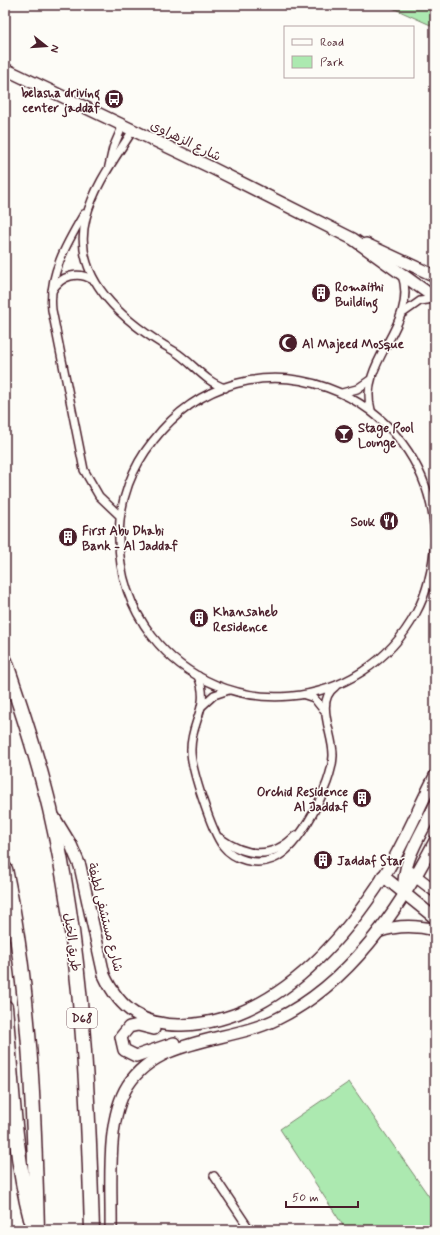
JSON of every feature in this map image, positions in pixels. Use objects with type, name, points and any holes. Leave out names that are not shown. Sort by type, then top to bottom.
[{"type":"highway","name":"طريق الخيل","points":[[5,661],[30,734],[50,809],[65,886],[78,974],[88,1100],[92,1230]]},
{"type":"highway","points":[[5,869],[24,980],[33,1096],[36,1230]]},
{"type":"highway","points":[[5,1007],[16,1144],[22,1183],[36,1230]]},
{"type":"main road","name":"شارع الزهراوى","points":[[5,69],[128,127],[353,239],[367,244],[435,276]]},
{"type":"main road","name":"شارع الزهراوى","points":[[353,239],[435,298]]},
{"type":"main road","name":"شارع مستشفى لطيفة","points":[[50,809],[71,845],[78,862],[104,975],[111,989],[120,1002],[132,1012],[145,1019],[160,1024],[198,1024],[226,1017],[252,1006],[285,986],[304,972],[338,939],[393,860],[435,776]]},
{"type":"main road","points":[[404,894],[405,869],[410,855],[435,805]]},
{"type":"main road","points":[[111,1230],[112,1139],[121,1099],[129,1084],[151,1061],[168,1052],[253,1029],[298,1008],[318,994],[378,932],[404,894],[435,841]]},
{"type":"main road","points":[[393,860],[435,891]]},
{"type":"main road","points":[[383,876],[435,918]]},
{"type":"main road","points":[[378,932],[388,928],[408,926],[435,930]]},
{"type":"main road","points":[[198,1024],[181,1029],[166,1030],[133,1025],[123,1033],[121,1037],[122,1046],[128,1053],[136,1056],[180,1042],[193,1040],[205,1041]]},
{"type":"street","points":[[109,166],[113,148],[128,127]]},
{"type":"street","points":[[120,516],[98,496],[84,470],[52,310],[51,291],[55,273],[64,251],[89,207],[128,127]]},
{"type":"street","points":[[89,207],[84,228],[83,244],[85,260],[93,280],[110,302],[135,326],[187,360],[213,384],[225,388]]},
{"type":"street","points":[[371,410],[368,398],[370,379],[402,315],[406,299],[402,274]]},
{"type":"street","points":[[51,291],[58,283],[72,275],[83,276],[93,280]]},
{"type":"street","points":[[402,315],[413,304],[435,298]]},
{"type":"street","points":[[198,676],[202,690],[202,706],[192,738],[192,760],[207,808],[218,836],[222,846],[230,853],[240,858],[260,862],[271,860],[289,849],[306,824],[322,794],[332,769],[333,742],[326,712],[326,700],[332,688],[358,674],[377,661],[408,627],[416,614],[428,586],[432,571],[435,541],[431,503],[419,468],[403,442],[393,430],[371,410],[342,393],[312,383],[280,379],[255,381],[225,388],[178,414],[157,435],[148,447],[133,473],[128,487],[120,516],[120,558],[126,586],[135,609],[148,631],[166,652],[198,676],[229,690],[266,697],[303,695],[337,685]]},
{"type":"street","points":[[342,393],[357,389],[370,379]]},
{"type":"street","points":[[202,706],[214,695],[229,690]]},
{"type":"street","points":[[303,695],[314,698],[326,712]]},
{"type":"street","points":[[214,1176],[250,1230]]},
{"type":"green space","points":[[386,5],[435,5],[435,27]]},
{"type":"green space","points":[[349,1082],[435,1205],[435,1230],[346,1230],[280,1129]]},
{"type":"place","name":"belasha driving center jaddaf","points":[[114,99]]},
{"type":"place","name":"Romaithi Building","points":[[321,293]]},
{"type":"place","name":"Al Majeed Mosque","points":[[288,343]]},
{"type":"place","name":"Stage Pool Lounge","points":[[344,434]]},
{"type":"place","name":"Souk","points":[[389,521]]},
{"type":"place","name":"First Abu Dhabi Bank - Al Jaddaf","points":[[68,537]]},
{"type":"place","name":"Khansaheb Residence","points":[[199,618]]},
{"type":"place","name":"Orchid Residence Al Jaddaf","points":[[362,798]]},
{"type":"place","name":"Jaddaf Star","points":[[323,860]]}]
